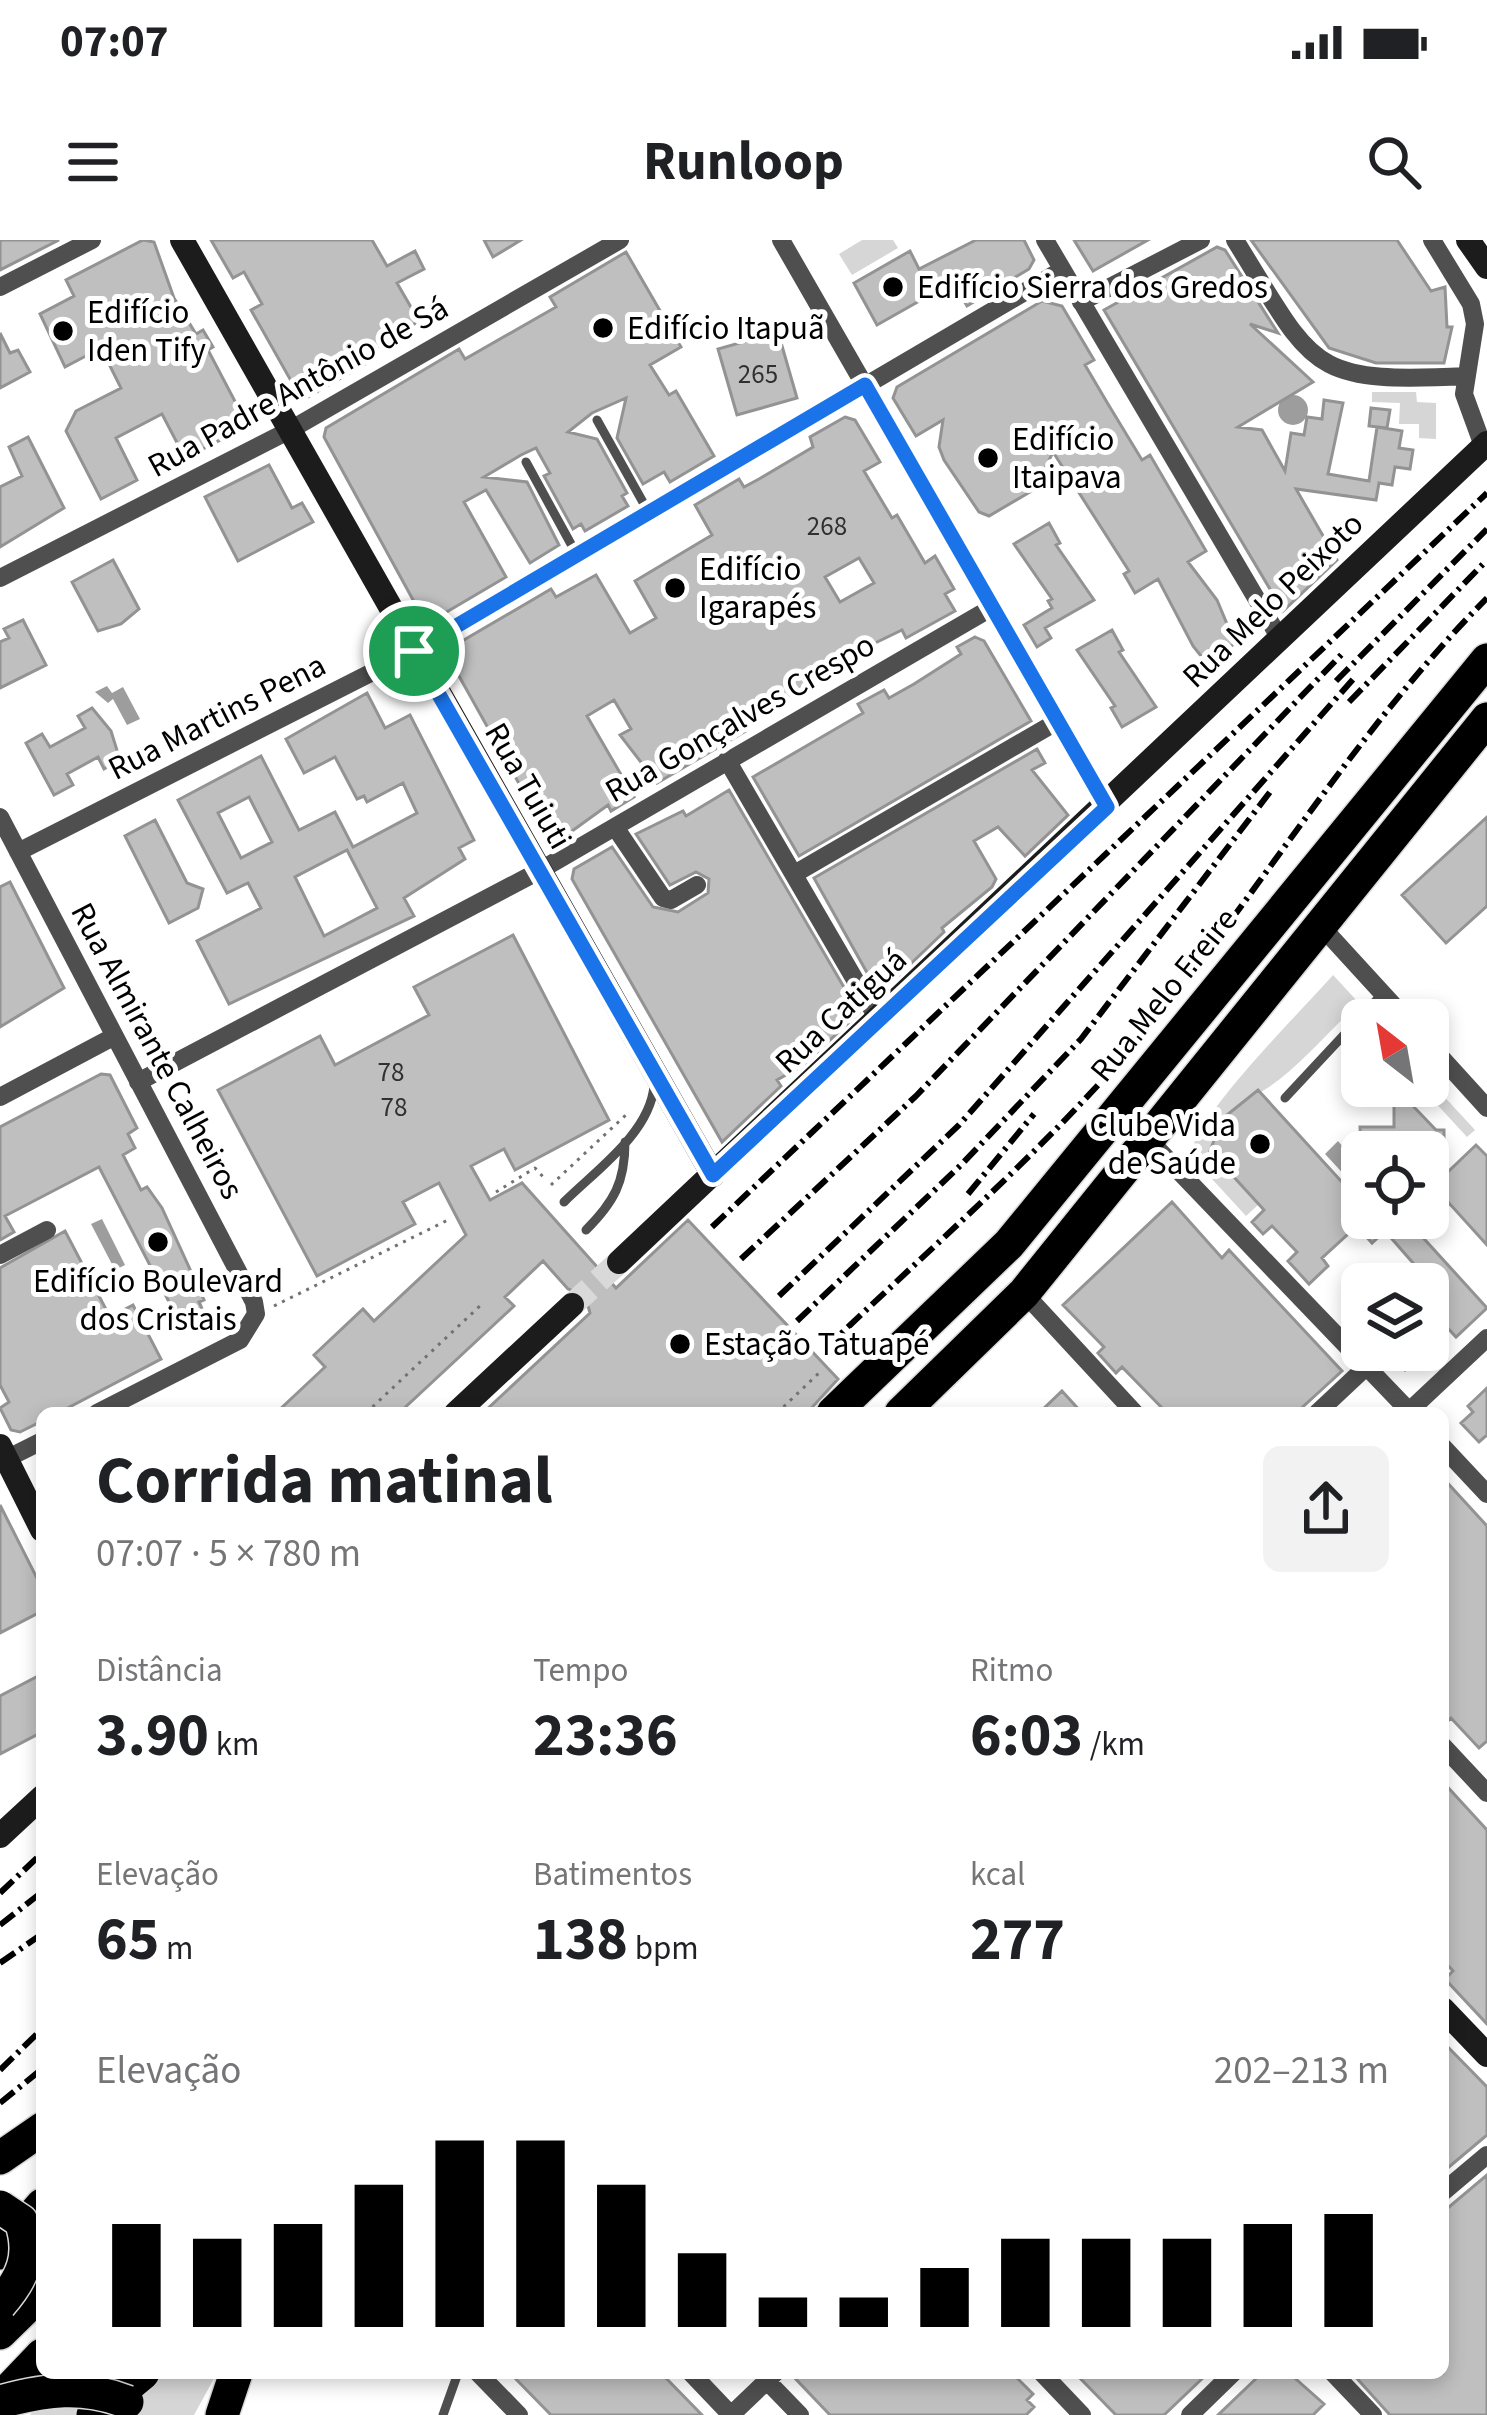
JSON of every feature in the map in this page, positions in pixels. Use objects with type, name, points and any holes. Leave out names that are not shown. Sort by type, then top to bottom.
[{"type":"highway","name":"Rua Melo Freire","points":[[839,1407],[1009,1244],[1487,660]]},
{"type":"highway","points":[[907,1407],[1024,1293],[1487,718]]},
{"type":"highway","points":[[0,2158],[36,2133]]},
{"type":"highway","points":[[0,2207],[21,2221],[28,2252],[14,2289],[0,2304]]},
{"type":"highway","points":[[0,2253],[36,2212]]},
{"type":"highway","points":[[0,2333],[36,2298]]},
{"type":"highway","points":[[0,2400],[36,2362]]},
{"type":"highway","points":[[222,2415],[234,2379]]},
{"type":"highway","points":[[0,2400],[54,2389],[138,2396]]},
{"type":"highway","points":[[94,2415],[138,2396]]},
{"type":"main road","name":"Rua Tuiuti","points":[[182,240],[713,1175]]},
{"type":"main road","points":[[1468,240],[1487,267]]},
{"type":"main road","name":"Rua Melo Peixoto","points":[[1107,807],[1485,445]]},
{"type":"main road","name":"Rua Catiguá","points":[[619,1262],[1107,807]]},
{"type":"main road","points":[[462,1407],[572,1305]]},
{"type":"main road","points":[[2,1456],[36,1519]]},
{"type":"main road","points":[[0,1835],[36,1802]]},
{"type":"main road","points":[[1449,2014],[1486,2053]]},
{"type":"street","points":[[0,287],[92,240]]},
{"type":"street","name":"Rua Padre Antônio de Sá","points":[[0,578],[290,430],[620,240]]},
{"type":"street","points":[[781,240],[1107,807]]},
{"type":"street","points":[[1045,240],[1279,638]]},
{"type":"street","points":[[1081,302],[1201,240]]},
{"type":"street","points":[[1235,240],[1296,339],[1336,371],[1376,378],[1467,376]]},
{"type":"street","points":[[1432,240],[1471,304],[1475,324],[1464,394],[1485,445]]},
{"type":"street","name":"Rua Martins Pena","points":[[18,852],[414,651],[1062,270]]},
{"type":"street","name":"Rua Gonçalves Crespo","points":[[138,1082],[539,871],[991,608]]},
{"type":"street","points":[[1454,695],[1487,718]]},
{"type":"street","points":[[796,873],[1058,721]]},
{"type":"street","points":[[727,760],[879,1021]]},
{"type":"street","name":"Rua Almirante Calheiros","points":[[0,817],[250,1289],[256,1314]]},
{"type":"street","points":[[614,826],[663,898],[670,900],[697,886]]},
{"type":"street","points":[[1320,925],[1388,999]]},
{"type":"street","points":[[0,1097],[113,1037]]},
{"type":"street","points":[[1449,1066],[1487,1108]]},
{"type":"street","points":[[1149,1140],[1341,1340]]},
{"type":"street","points":[[0,1255],[47,1230]]},
{"type":"street","points":[[1024,1293],[1129,1407]]},
{"type":"street","points":[[109,1407],[240,1340],[256,1314]]},
{"type":"street","points":[[1414,1407],[1487,1338]]},
{"type":"street","points":[[1323,1407],[1361,1371]]},
{"type":"street","points":[[1371,1371],[1404,1407]]},
{"type":"street","points":[[2,1456],[36,1443]]},
{"type":"street","points":[[1449,1459],[1487,1494]]},
{"type":"street","points":[[1449,1752],[1487,1793]]},
{"type":"street","points":[[1449,2187],[1487,2156]]},
{"type":"street","points":[[484,2379],[519,2415]]},
{"type":"street","points":[[697,2379],[731,2415],[769,2379]]},
{"type":"street","points":[[772,2379],[795,2410]]},
{"type":"street","points":[[1048,2379],[1082,2415]]},
{"type":"street","points":[[1190,2415],[1227,2379]]},
{"type":"street","points":[[1339,2379],[1373,2415]]},
{"type":"lane","points":[[597,420],[649,513]]},
{"type":"lane","points":[[526,462],[577,555]]},
{"type":"lane","points":[[1285,1098],[1383,993]]},
{"type":"lane","points":[[564,1202],[626,1142],[646,1111],[655,1075]]},
{"type":"lane","points":[[586,1230],[612,1204],[625,1174],[626,1142]]},
{"type":"lane","points":[[443,2415],[456,2379]]},
{"type":"lane","points":[[744,2415],[763,2397],[795,2410]]},
{"type":"path","points":[[551,1185],[632,1108]]},
{"type":"path","points":[[496,1192],[535,1168],[545,1179]]},
{"type":"path","points":[[256,1314],[448,1220]]},
{"type":"path","points":[[372,1407],[482,1304]]},
{"type":"path","points":[[783,1407],[819,1373]]},
{"type":"shaded area","points":[[862,240],[893,240],[898,248],[852,275],[839,254]]},
{"type":"shaded area","points":[[1372,392],[1416,392],[1417,402],[1436,403],[1436,439],[1419,438],[1419,424],[1399,424],[1400,403],[1372,402]]},
{"type":"shaded area","points":[[1293,395],[1308,410],[1293,425],[1278,410]]},
{"type":"shaded area","points":[[107,686],[112,693],[123,687],[140,719],[127,725],[113,699],[108,703],[95,692]]},
{"type":"shaded area","points":[[1333,975],[1355,999],[1341,999],[1341,1020],[1292,1068],[1231,1111],[1217,1128],[1210,1152],[1259,1204],[1246,1216],[1190,1155],[1212,1113]]},
{"type":"shaded area","points":[[1449,1102],[1475,1130],[1467,1137],[1439,1107],[1449,1107]]},
{"type":"shaded area","points":[[1338,1141],[1341,1171],[1325,1154]]},
{"type":"shaded area","points":[[102,1219],[125,1265],[115,1270],[91,1224]]},
{"type":"shaded area","points":[[63,2379],[214,2379],[194,2415],[30,2415]]},
{"type":"building","points":[[0,240],[59,240],[0,270]]},
{"type":"building","points":[[143,240],[154,242],[174,298],[196,334],[203,330],[213,347],[208,350],[248,426],[185,458],[162,414],[116,438],[137,480],[101,499],[66,431],[76,411],[121,388],[101,348],[65,367],[40,314],[74,296],[66,280]]},
{"type":"building","points":[[211,240],[372,240],[387,266],[415,251],[424,269],[397,283],[419,321],[372,351],[376,358],[308,397],[299,395],[251,310],[262,304],[244,272],[233,278]]},
{"type":"building","points":[[484,240],[521,240],[493,257]]},
{"type":"building","points":[[976,240],[1024,240],[1034,260],[1029,269],[967,306],[953,282],[877,325],[854,283],[910,251],[919,269]]},
{"type":"building","points":[[1074,240],[1148,240],[1093,271]]},
{"type":"building","points":[[1251,240],[1397,240],[1431,291],[1445,287],[1447,327],[1452,327],[1444,363],[1376,363],[1329,348]]},
{"type":"building","points":[[1217,247],[1225,250],[1278,333],[1250,324],[1313,382],[1238,427],[1262,430],[1285,471],[1291,433],[1304,435],[1307,417],[1322,419],[1324,400],[1343,403],[1328,474],[1369,481],[1377,427],[1402,431],[1399,448],[1413,450],[1410,469],[1395,467],[1392,485],[1379,483],[1376,500],[1296,489],[1337,560],[1283,611],[1104,310]]},
{"type":"building","points":[[626,252],[681,347],[650,365],[669,395],[676,391],[714,456],[670,482],[664,472],[643,484],[617,438],[626,398],[592,413],[568,432],[597,439],[627,493],[622,496],[628,506],[585,531],[581,524],[573,529],[544,476],[550,473],[536,448],[521,455],[484,477],[527,482],[559,545],[530,563],[486,490],[464,502],[506,577],[433,620],[424,620],[324,437],[326,428],[459,349],[465,359],[556,307],[550,297]]},
{"type":"building","points":[[1042,301],[1062,306],[1094,360],[1085,365],[1142,460],[1150,455],[1206,551],[1188,562],[1217,600],[1235,643],[1216,659],[1205,661],[1193,646],[1158,579],[1135,593],[1124,574],[1129,571],[1053,452],[1035,489],[989,516],[979,512],[944,460],[939,447],[943,420],[916,436],[893,398],[897,387]]},
{"type":"building","points":[[778,332],[797,398],[737,415],[718,349]]},
{"type":"building","points":[[0,333],[10,353],[18,350],[30,372],[0,388]]},
{"type":"building","points":[[1371,408],[1390,410],[1387,428],[1369,426]]},
{"type":"building","points":[[845,417],[855,420],[880,462],[864,471],[925,563],[935,556],[954,589],[945,594],[955,611],[906,638],[902,630],[869,646],[742,724],[746,731],[657,783],[620,735],[631,729],[614,700],[587,716],[634,797],[611,811],[608,805],[561,839],[539,801],[531,805],[445,651],[551,589],[556,597],[596,575],[630,633],[656,618],[635,581],[712,535],[695,505],[739,479],[744,487],[759,479],[813,447],[810,437]],"holes":[[[859,558],[874,583],[840,602],[825,577]]]},
{"type":"building","points":[[28,437],[64,508],[0,547],[0,487],[22,476],[9,447]]},
{"type":"building","points":[[269,465],[292,508],[302,503],[313,522],[238,561],[205,497]]},
{"type":"building","points":[[1049,523],[1060,543],[1056,545],[1094,600],[1045,628],[1051,638],[1037,647],[1024,625],[1052,608],[1048,601],[1052,599],[1014,544]]},
{"type":"building","points":[[113,560],[139,609],[121,624],[98,631],[72,582]]},
{"type":"building","points":[[23,620],[46,665],[0,688],[0,642],[9,638],[4,629]]},
{"type":"building","points":[[1112,630],[1123,650],[1119,652],[1156,707],[1122,727],[1111,708],[1115,706],[1077,650]]},
{"type":"building","points":[[975,637],[984,641],[1031,721],[799,856],[753,777],[863,713],[858,704],[884,690],[889,698],[914,684],[961,654],[957,647]]},
{"type":"building","points":[[367,693],[385,728],[410,715],[474,840],[459,848],[465,859],[404,898],[414,916],[229,1004],[197,941],[261,908],[248,883],[227,893],[178,800],[261,756],[299,830],[335,812],[353,847],[417,813],[403,783],[367,802],[364,796],[357,799],[335,757],[304,773],[286,739]],"holes":[[[249,797],[272,842],[241,858],[218,813]],[[347,850],[377,908],[324,936],[295,877]]]},
{"type":"building","points":[[92,708],[111,731],[120,760],[104,769],[98,757],[67,774],[73,785],[54,795],[26,743],[42,734],[50,747],[85,728],[78,716]]},
{"type":"building","points":[[1037,749],[1045,763],[1032,770],[1068,815],[1025,856],[998,827],[974,841],[996,879],[992,887],[942,928],[944,932],[879,994],[814,878]]},
{"type":"building","points":[[729,790],[859,1013],[802,1066],[777,1080],[781,1086],[722,1142],[572,879],[574,869],[612,847],[653,907],[678,912],[708,893],[709,879],[696,872],[670,885],[636,834],[683,811],[686,816]]},
{"type":"building","points":[[1487,817],[1487,906],[1446,943],[1402,895]]},
{"type":"building","points":[[155,820],[187,883],[203,889],[198,908],[169,923],[125,836]]},
{"type":"building","points":[[10,882],[64,988],[0,1027],[0,887]]},
{"type":"building","points":[[513,935],[609,1120],[515,1170],[504,1149],[471,1166],[490,1200],[522,1183],[616,1288],[688,1220],[838,1379],[812,1407],[489,1407],[590,1313],[585,1295],[568,1289],[543,1261],[505,1297],[514,1306],[405,1407],[282,1407],[325,1367],[314,1355],[363,1309],[374,1321],[466,1235],[439,1183],[403,1202],[415,1224],[317,1276],[218,1090],[320,1036],[335,1065],[429,1015],[414,987]]},
{"type":"building","points":[[101,1074],[110,1075],[137,1128],[128,1134],[135,1148],[123,1155],[141,1190],[147,1187],[162,1208],[204,1300],[199,1302],[205,1315],[182,1327],[99,1167],[5,1216],[14,1232],[0,1240],[0,1127]]},
{"type":"building","points":[[1258,1090],[1341,1181],[1343,1239],[1322,1258],[1328,1266],[1309,1284],[1288,1261],[1297,1252],[1272,1226],[1263,1234],[1252,1222],[1264,1210],[1210,1151],[1222,1119]]},
{"type":"building","points":[[1394,1107],[1414,1107],[1436,1130],[1444,1131],[1360,1131],[1360,1127],[1394,1127]]},
{"type":"building","points":[[1476,1145],[1487,1156],[1487,1245],[1449,1203],[1449,1171]]},
{"type":"building","points":[[1172,1202],[1222,1258],[1229,1250],[1342,1371],[1303,1407],[1161,1407],[1122,1367],[1116,1373],[1098,1353],[1104,1347],[1063,1305]]},
{"type":"building","points":[[65,1231],[110,1317],[133,1305],[161,1359],[69,1407],[36,1407],[36,1424],[20,1432],[11,1430],[0,1408],[9,1402],[0,1385],[0,1268]]},
{"type":"building","points":[[1392,1239],[1424,1239],[1446,1263],[1413,1263]]},
{"type":"building","points":[[1449,1266],[1487,1308],[1456,1337],[1449,1329]]},
{"type":"building","points":[[1487,1388],[1487,1435],[1479,1442],[1461,1423],[1473,1412],[1468,1406]]},
{"type":"building","points":[[1062,1391],[1077,1407],[1045,1407]]},
{"type":"building","points":[[1449,1485],[1487,1526],[1487,1741],[1479,1748],[1451,1718]]},
{"type":"building","points":[[0,1505],[36,1576],[36,1614],[0,1633]]},
{"type":"building","points":[[36,1677],[36,1735],[0,1754],[0,1696]]},
{"type":"building","points":[[1449,1789],[1487,1830],[1487,2024],[1449,1983],[1453,1971],[1449,1967]]},
{"type":"building","points":[[1449,2048],[1487,2087],[1487,2135],[1449,2167]]},
{"type":"building","points":[[1487,2175],[1487,2415],[1390,2415],[1357,2379],[1449,2379],[1449,2207]]},
{"type":"building","points":[[516,2379],[667,2379],[702,2415],[551,2415]]},
{"type":"building","points":[[796,2379],[1018,2379],[1033,2394],[1027,2400],[1034,2407],[1026,2415],[830,2415]]},
{"type":"building","points":[[1081,2379],[1202,2379],[1164,2415],[1116,2415]]},
{"type":"building","points":[[1256,2379],[1296,2379],[1324,2404],[1313,2415],[1218,2415]]},
{"type":"tunnel","points":[[572,1305],[619,1262]]},
{"type":"railway","points":[[712,1227],[1487,493]]},
{"type":"railway","points":[[1336,681],[1487,529]]},
{"type":"railway","points":[[1349,702],[1487,560]]},
{"type":"railway","points":[[824,1350],[1032,1154],[1111,1071],[1190,974],[1353,754],[1487,598]]},
{"type":"railway","points":[[741,1259],[916,1096],[1343,653]]},
{"type":"railway","points":[[779,1296],[959,1125],[1355,677]]},
{"type":"railway","points":[[797,1321],[961,1165],[1081,1039],[1270,792]]},
{"type":"railway","points":[[968,1194],[1034,1114]]},
{"type":"railway","points":[[0,1893],[36,1859]]},
{"type":"railway","points":[[0,1925],[36,1897]]},
{"type":"railway","points":[[0,1963],[36,1938]]},
{"type":"railway","points":[[0,2070],[36,2035]]},
{"type":"railway","points":[[0,2103],[36,2074]]},
{"type":"place","name":"Edifício Sierra dos Gredos","points":[[893,287]]},
{"type":"place","name":"Edifício Itapuã","points":[[603,328]]},
{"type":"place","name":"Edifício Iden Tify","points":[[63,331]]},
{"type":"place","name":"Edifício Itaipava","points":[[988,458]]},
{"type":"place","name":"Edifício Igarapés","points":[[675,588]]},
{"type":"place","name":"Clube Vida de Saúde","points":[[1260,1144]]},
{"type":"place","name":"Edifício Boulevard dos Cristais","points":[[158,1242]]},
{"type":"place","name":"Estação Tatuapé","points":[[680,1344]]},
{"type":"route","points":[[865,385],[1107,807],[713,1175],[414,651],[865,385]]}]
